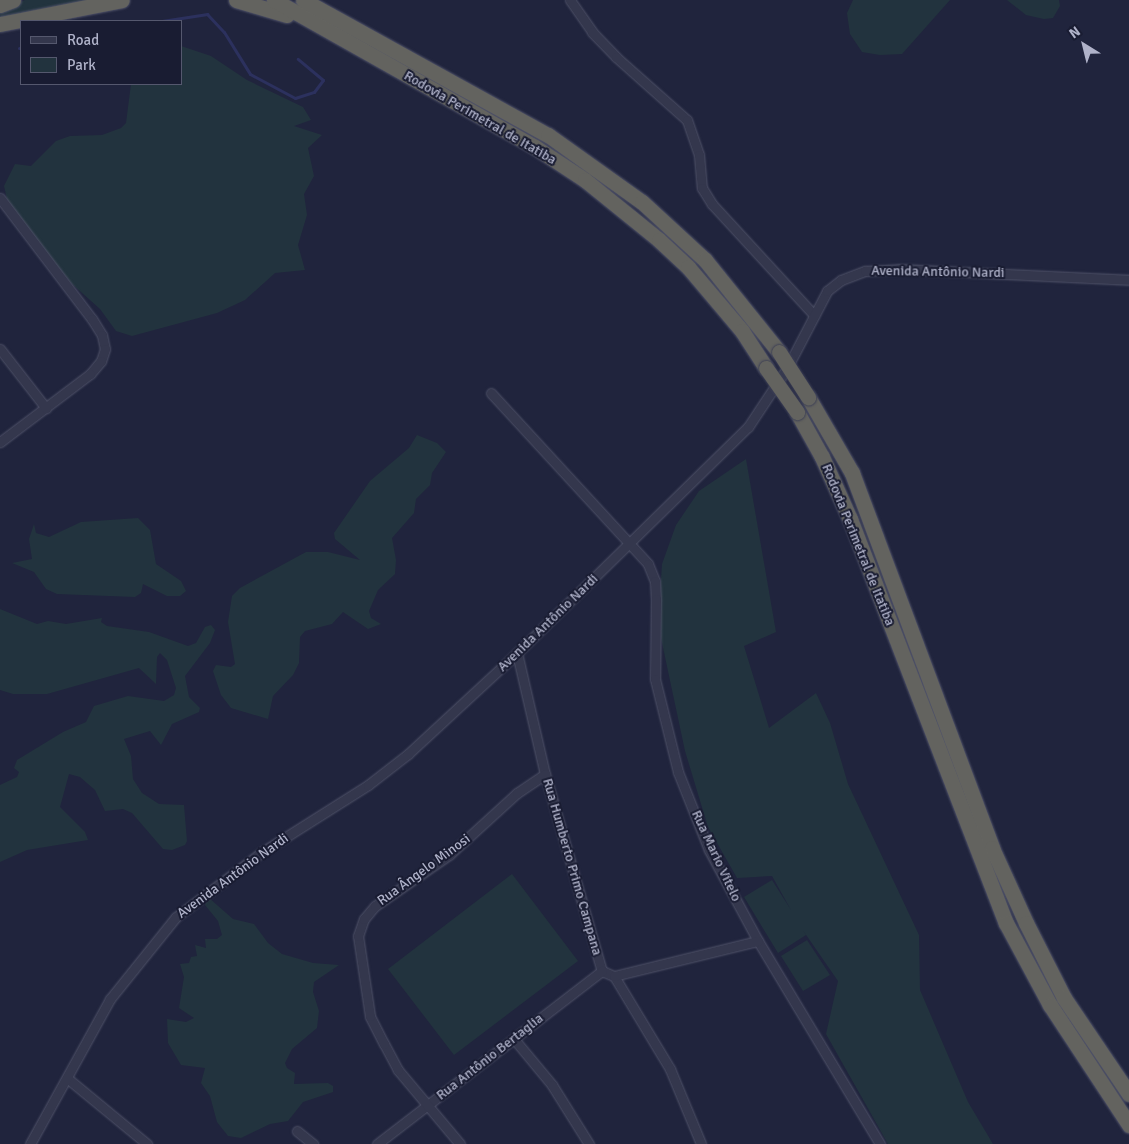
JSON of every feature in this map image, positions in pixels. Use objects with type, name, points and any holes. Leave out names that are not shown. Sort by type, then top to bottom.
[{"type":"highway","points":[[0,5],[13,0]]},
{"type":"highway","points":[[20,20],[122,0]]},
{"type":"highway","points":[[236,0],[310,22]]},
{"type":"highway","name":"Rodovia Perimetral de Itatiba","points":[[274,0],[310,22],[535,147],[585,180],[688,267],[742,331],[797,412],[822,457],[850,519],[1006,923],[1050,1005],[1129,1125]]},
{"type":"highway","name":"Rodovia Perimetral de Itatiba","points":[[303,0],[548,135],[642,202],[705,260],[779,352],[808,397],[852,473],[992,848],[1026,923],[1064,998],[1129,1094]]},
{"type":"highway","points":[[0,24],[20,20]]},
{"type":"street","points":[[570,0],[592,32],[616,57],[687,120],[699,155],[702,188],[712,204],[814,315]]},
{"type":"street","points":[[0,198],[92,319],[102,335],[105,349],[101,361],[90,374],[0,442]]},
{"type":"street","name":"Avenida Antônio Nardi","points":[[30,1144],[110,999],[176,916],[262,852],[388,770],[517,653],[748,427],[787,368],[827,291],[841,280],[865,271],[899,269],[1129,280]]},
{"type":"street","points":[[0,349],[46,408]]},
{"type":"street","name":"Rua Mario Vitelo","points":[[491,393],[631,543],[648,564],[654,581],[655,679],[678,772],[710,850],[758,941],[880,1144]]},
{"type":"street","name":"Rua Humberto Primo Campana","points":[[517,653],[545,774],[602,971],[614,976]]},
{"type":"street","name":"Rua Ângelo Minosi","points":[[460,1144],[429,1104],[398,1070],[370,1016],[358,948],[364,919],[375,906],[449,855],[517,793],[545,774]]},
{"type":"street","points":[[701,1144],[670,1069],[614,976],[758,941]]},
{"type":"street","name":"Rua Antônio Bertaglia","points":[[377,1144],[602,971]]},
{"type":"street","points":[[514,1039],[552,1085],[589,1144]]},
{"type":"street","points":[[67,1078],[147,1144]]},
{"type":"street","points":[[298,1131],[313,1144]]},
{"type":"green space","points":[[25,0],[93,0],[0,20],[0,11]]},
{"type":"green space","points":[[853,0],[950,0],[902,54],[880,55],[862,52],[850,34],[847,13]]},
{"type":"green space","points":[[1007,0],[1059,0],[1060,6],[1053,18],[1044,19],[1026,15]]},
{"type":"green space","points":[[182,46],[211,56],[247,80],[303,107],[311,120],[294,126],[322,135],[308,148],[314,176],[304,194],[307,215],[298,245],[305,270],[275,273],[245,300],[217,313],[132,336],[116,331],[100,309],[72,284],[22,223],[7,199],[4,186],[15,164],[31,166],[56,141],[70,136],[102,135],[121,128],[126,123],[131,85],[182,85]]},
{"type":"green space","points":[[417,435],[437,443],[446,452],[432,473],[430,485],[416,499],[414,513],[392,538],[396,560],[395,574],[378,590],[369,611],[371,618],[381,624],[368,629],[343,612],[332,624],[305,631],[300,637],[299,663],[293,675],[273,696],[268,719],[231,708],[221,695],[213,671],[216,665],[231,667],[235,664],[228,622],[232,596],[240,588],[306,552],[328,552],[360,560],[335,539],[334,533],[370,481],[409,448]]},
{"type":"green space","points":[[746,459],[776,632],[744,646],[769,728],[816,693],[830,723],[848,784],[919,935],[920,990],[968,1102],[993,1144],[888,1144],[826,1034],[838,981],[802,929],[806,935],[778,953],[744,897],[772,880],[791,910],[772,876],[737,878],[708,827],[685,751],[658,624],[662,564],[676,525],[699,491]]},
{"type":"green space","points":[[138,518],[150,530],[156,564],[181,581],[186,591],[180,596],[167,596],[143,584],[141,593],[135,597],[57,594],[46,589],[34,572],[12,563],[32,559],[29,539],[34,524],[36,533],[49,537],[81,522]]},
{"type":"green space","points":[[0,609],[37,624],[48,621],[66,624],[102,618],[101,622],[107,626],[149,632],[188,646],[196,643],[205,627],[211,625],[215,630],[210,643],[185,676],[189,697],[200,708],[199,712],[172,724],[161,745],[150,731],[124,739],[131,756],[133,779],[142,793],[159,804],[184,805],[187,841],[185,845],[172,850],[163,849],[132,813],[123,809],[105,811],[95,790],[80,777],[69,774],[60,807],[85,832],[88,840],[27,850],[0,862],[0,785],[17,777],[19,772],[14,768],[17,760],[63,732],[86,722],[94,706],[128,696],[164,701],[174,695],[176,688],[167,660],[160,653],[157,657],[156,684],[139,668],[47,694],[13,694],[0,690]]},
{"type":"green space","points":[[512,874],[578,961],[454,1055],[388,969]]},
{"type":"green space","points":[[209,898],[233,919],[254,924],[268,943],[282,954],[313,963],[339,965],[314,982],[313,992],[319,1011],[317,1028],[292,1049],[285,1063],[287,1068],[295,1073],[294,1084],[328,1083],[333,1086],[333,1092],[303,1102],[288,1121],[270,1124],[241,1138],[228,1136],[217,1122],[210,1096],[201,1083],[205,1068],[181,1065],[168,1043],[167,1019],[186,1022],[194,1018],[179,1008],[184,977],[180,964],[189,963],[191,957],[197,956],[195,945],[206,948],[205,939],[217,939],[222,935],[218,921],[205,905]]},
{"type":"green space","points":[[807,940],[830,975],[803,991],[781,956]]},
{"type":"waterway","points":[[168,20],[207,14],[224,32],[250,74],[295,98],[314,92],[323,80],[298,59]]}]
